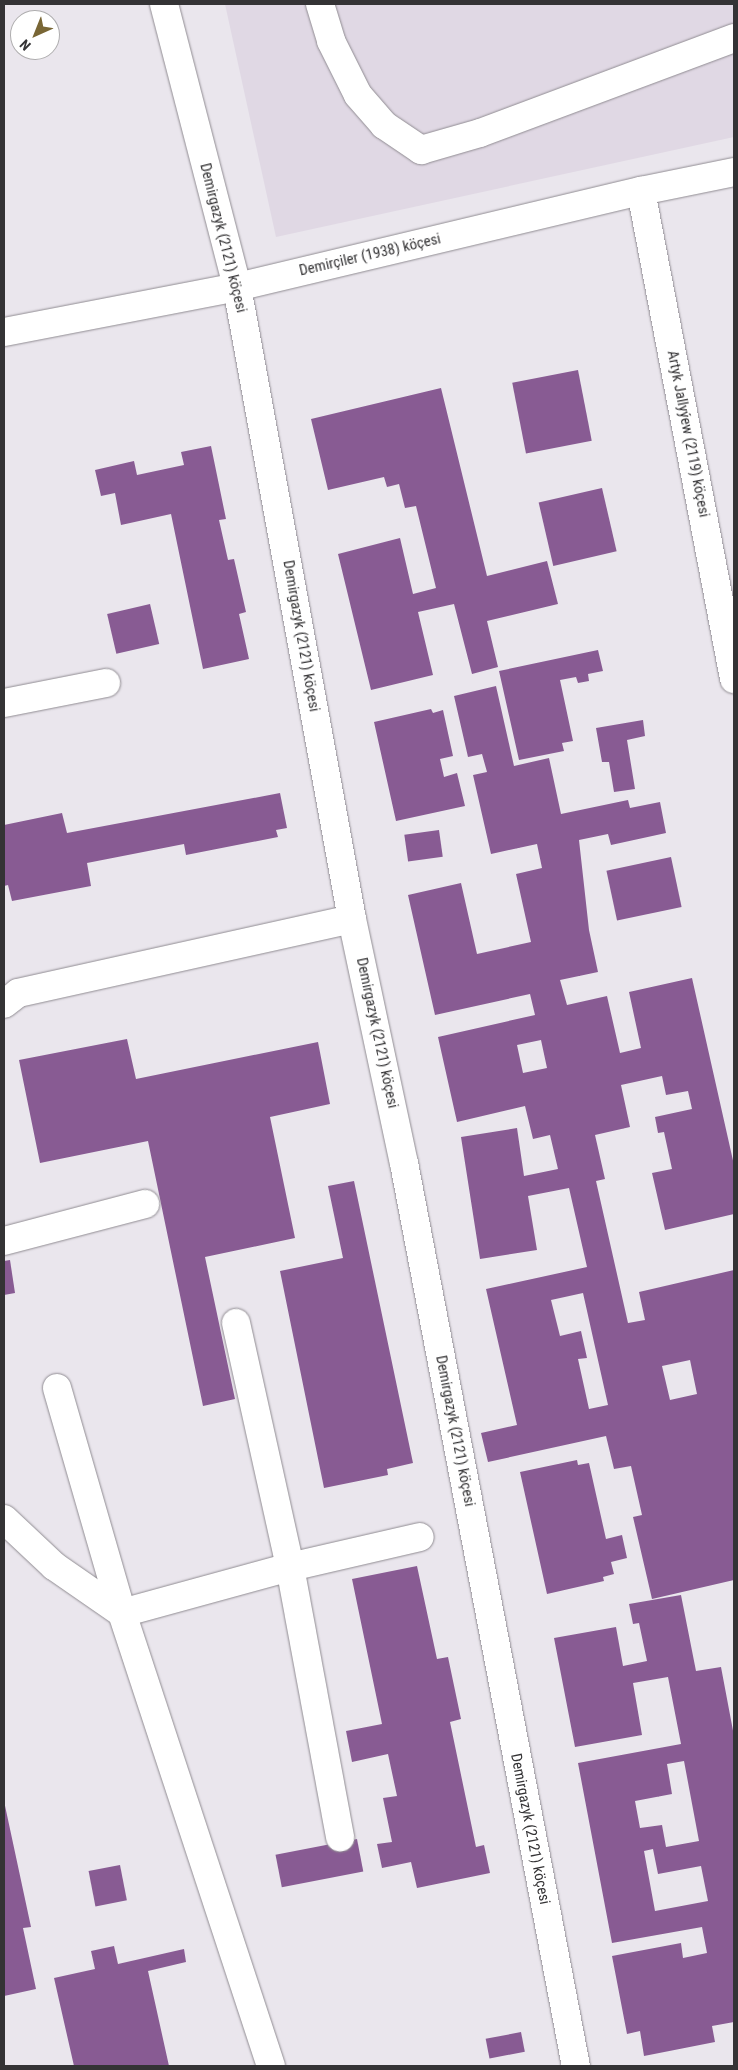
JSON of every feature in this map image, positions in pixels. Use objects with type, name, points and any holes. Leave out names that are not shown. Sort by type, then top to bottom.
[{"type":"street","name":"Demirgazyk (2121) köçesi","points":[[164,4],[237,287],[352,919],[406,1173],[576,2066]]},
{"type":"street","points":[[320,4],[332,41],[358,95],[384,125],[421,150],[480,133],[734,38]]},
{"type":"street","name":"Demirçiler (1938) köçesi","points":[[4,332],[237,287],[641,191],[734,172]]},
{"type":"street","name":"Artyk Jallyýew (2119) köçesi","points":[[641,191],[727,606],[734,678]]},
{"type":"street","points":[[4,703],[106,683]]},
{"type":"street","points":[[4,1004],[18,994],[352,919]]},
{"type":"street","points":[[4,1241],[145,1204]]},
{"type":"street","points":[[236,1323],[290,1567],[340,1837]]},
{"type":"street","points":[[57,1388],[122,1613],[271,2066]]},
{"type":"street","points":[[4,1519],[54,1566],[122,1613],[290,1567],[420,1537]]},
{"type":"shaded area","points":[[225,4],[734,4],[734,137],[276,237]]},
{"type":"building","points":[[578,370],[592,441],[526,453],[512,383]]},
{"type":"building","points":[[441,388],[487,576],[547,561],[558,604],[487,621],[498,667],[472,674],[454,604],[418,612],[433,675],[371,690],[338,554],[400,538],[413,594],[436,588],[416,506],[405,508],[399,484],[387,487],[384,477],[328,490],[311,419]]},
{"type":"building","points":[[211,446],[226,519],[219,520],[228,560],[234,559],[246,612],[239,614],[249,659],[203,669],[171,514],[121,525],[115,493],[101,496],[95,470],[134,461],[137,475],[184,465],[181,452]]},
{"type":"building","points":[[602,488],[617,551],[553,566],[539,503]]},
{"type":"building","points":[[150,604],[159,644],[116,654],[107,614]]},
{"type":"building","points":[[598,650],[603,671],[588,674],[589,681],[578,683],[576,677],[560,680],[573,741],[562,743],[564,751],[519,760],[499,671]]},
{"type":"building","points":[[496,686],[514,766],[549,758],[561,814],[628,800],[630,808],[660,802],[666,833],[611,845],[608,834],[579,840],[589,930],[598,972],[560,980],[567,1005],[607,996],[620,1053],[641,1048],[629,992],[692,978],[734,1165],[734,1214],[665,1230],[652,1173],[672,1169],[664,1132],[658,1133],[655,1117],[692,1109],[688,1091],[666,1095],[662,1076],[621,1085],[630,1127],[595,1135],[605,1179],[596,1181],[628,1323],[645,1320],[639,1292],[734,1270],[734,1580],[652,1599],[633,1517],[642,1515],[631,1466],[614,1469],[606,1436],[488,1462],[481,1433],[517,1425],[486,1289],[587,1267],[569,1188],[528,1196],[537,1250],[480,1259],[461,1137],[517,1128],[524,1176],[558,1169],[550,1135],[533,1139],[525,1106],[457,1122],[438,1037],[535,1015],[530,994],[435,1015],[408,895],[461,883],[477,954],[531,942],[516,874],[542,868],[537,844],[491,854],[473,775],[487,772],[482,754],[468,757],[454,696]],"holes":[[[541,1040],[547,1068],[523,1073],[517,1045]],[[583,1293],[608,1405],[589,1409],[578,1359],[587,1358],[581,1331],[560,1336],[551,1300]],[[690,1360],[697,1394],[670,1400],[662,1366]]]},
{"type":"building","points":[[431,709],[433,713],[443,710],[453,756],[440,759],[444,777],[457,773],[465,806],[396,821],[374,722]]},
{"type":"building","points":[[643,720],[645,736],[627,740],[635,789],[614,792],[609,762],[602,762],[596,728]]},
{"type":"building","points":[[280,793],[287,828],[276,830],[278,837],[186,855],[184,844],[87,863],[91,886],[12,901],[8,885],[4,886],[4,825],[62,813],[67,833]]},
{"type":"building","points":[[439,830],[443,857],[408,862],[404,835]]},
{"type":"building","points":[[671,857],[682,907],[617,921],[606,871]]},
{"type":"building","points":[[127,1039],[136,1079],[318,1042],[330,1104],[270,1117],[295,1238],[205,1257],[235,1399],[203,1406],[148,1141],[40,1163],[19,1060]]},
{"type":"building","points":[[354,1181],[413,1463],[387,1469],[388,1475],[324,1488],[280,1271],[343,1258],[328,1186]]},
{"type":"building","points":[[10,1260],[15,1293],[4,1295],[4,1261]]},
{"type":"building","points":[[577,1460],[578,1465],[589,1463],[606,1539],[622,1535],[627,1558],[611,1562],[614,1574],[603,1577],[604,1581],[547,1594],[520,1472]]},
{"type":"building","points":[[417,1566],[437,1659],[448,1657],[461,1719],[450,1722],[476,1847],[484,1845],[490,1873],[417,1888],[411,1862],[382,1868],[377,1844],[392,1842],[383,1798],[397,1796],[388,1754],[352,1762],[346,1731],[382,1724],[352,1579]]},
{"type":"building","points":[[681,1595],[696,1671],[721,1667],[734,1736],[734,2022],[712,2026],[715,2042],[644,2056],[640,2031],[627,2034],[612,1956],[681,1943],[683,1958],[707,1953],[702,1927],[612,1943],[578,1763],[681,1744],[668,1677],[633,1683],[642,1735],[575,1747],[554,1638],[616,1627],[623,1666],[647,1661],[639,1623],[633,1624],[629,1604]],"holes":[[[684,1761],[699,1841],[666,1847],[662,1825],[640,1828],[635,1801],[672,1794],[667,1764]],[[653,1849],[658,1874],[701,1866],[708,1901],[655,1911],[644,1851]]]},
{"type":"building","points":[[4,1801],[31,1927],[23,1928],[36,1989],[4,1996]]},
{"type":"building","points":[[357,1839],[363,1871],[282,1887],[276,1855]]},
{"type":"building","points":[[120,1865],[127,1900],[95,1906],[89,1871]]},
{"type":"building","points":[[114,1946],[118,1964],[184,1949],[186,1962],[148,1971],[169,2066],[74,2066],[54,1978],[95,1969],[91,1951]]},
{"type":"building","points":[[521,2032],[525,2052],[489,2059],[486,2039]]}]
